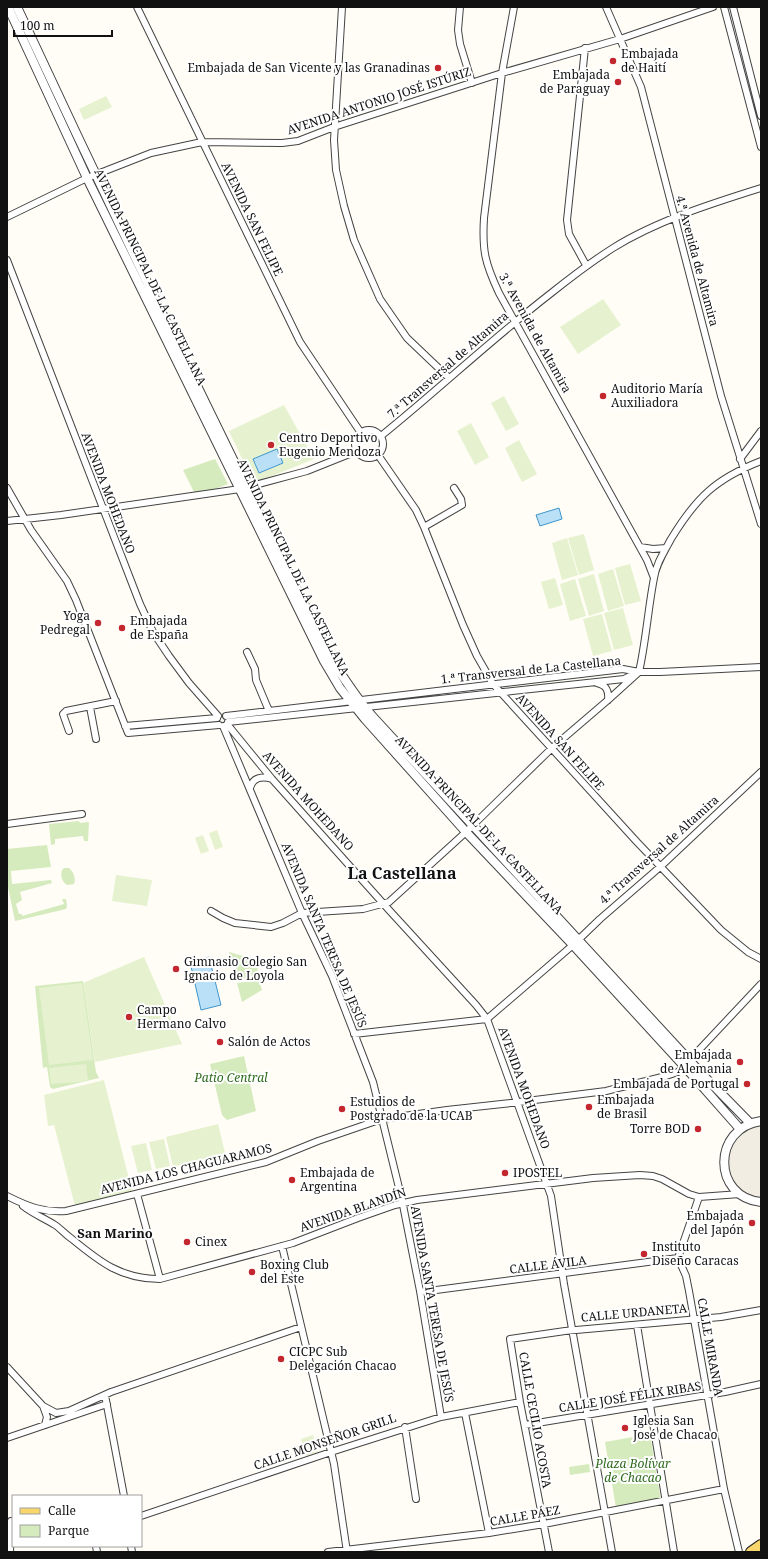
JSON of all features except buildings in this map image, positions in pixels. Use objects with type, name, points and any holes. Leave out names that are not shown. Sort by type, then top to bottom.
[{"type":"main road","points":[[752,1552],[761,1545]]},
{"type":"street","name":"AVENIDA PRINCIPAL DE LA CASTELLANA","points":[[8,7],[244,488],[324,661],[340,688],[473,825],[576,942],[687,1063],[740,1129]]},
{"type":"street","name":"AVENIDA PRINCIPAL DE LA CASTELLANA","points":[[17,7],[91,176]]},
{"type":"street","name":"AVENIDA SAN FELIPE","points":[[137,7],[300,342],[361,433]]},
{"type":"street","points":[[342,7],[334,127],[336,170],[344,206],[354,240],[380,299],[407,338],[449,378]]},
{"type":"street","points":[[460,7],[459,37],[472,83]]},
{"type":"street","name":"3.ª Avenida de Altamira","points":[[514,7],[502,73],[484,218],[484,253],[489,271],[499,293],[640,547],[654,578]]},
{"type":"street","name":"4.ª Avenida de Altamira","points":[[606,7],[641,87],[721,396],[761,524]]},
{"type":"street","name":"AVENIDA ANTONIO JOSÉ ISTÚRIZ","points":[[7,217],[91,176],[151,153],[202,142],[298,141],[334,127],[502,73],[620,39],[713,7]]},
{"type":"street","points":[[724,7],[761,147]]},
{"type":"street","points":[[733,7],[761,116]]},
{"type":"street","points":[[585,48],[567,220],[569,234],[586,265]]},
{"type":"street","name":"7.ª Transversal de Altamira","points":[[381,436],[515,321],[586,265],[614,247],[675,218],[761,188]]},
{"type":"street","name":"AVENIDA MOHEDANO","points":[[7,260],[102,508],[140,604],[153,632],[189,683],[222,722],[487,1019],[551,1196],[587,1415],[612,1552]]},
{"type":"street","points":[[371,430],[381,436],[383,448],[378,455],[368,458],[362,456],[357,451],[356,441],[361,433],[371,430]]},
{"type":"street","points":[[740,459],[761,431]]},
{"type":"street","points":[[7,521],[61,515],[244,488],[307,471],[357,451]]},
{"type":"street","name":"AVENIDA SAN FELIPE","points":[[378,455],[416,510],[463,625],[477,656],[493,684],[660,866],[727,936],[761,960]]},
{"type":"street","points":[[211,911],[235,923],[264,927],[276,926],[302,913],[363,909],[384,903],[394,898],[466,832],[552,748],[639,672],[647,631],[654,578],[658,564],[666,548],[692,507],[712,488],[743,468],[761,462]]},
{"type":"street","points":[[7,488],[25,519],[67,581],[76,600],[125,726]]},
{"type":"street","points":[[424,527],[462,505],[461,499],[454,488]]},
{"type":"street","points":[[640,547],[653,549],[666,548]]},
{"type":"street","points":[[247,652],[255,669],[256,680],[269,711]]},
{"type":"street","points":[[639,672],[761,667]]},
{"type":"street","name":"1.ª Transversal de La Castellana","points":[[222,722],[125,726],[128,733],[222,722],[357,704],[493,684],[623,669],[639,672]]},
{"type":"street","name":"1.ª Transversal de La Castellana","points":[[222,722],[221,714],[226,716],[269,711],[500,692],[624,679],[639,672]]},
{"type":"street","points":[[595,682],[603,684],[607,688],[609,694],[608,700]]},
{"type":"street","points":[[69,732],[63,714],[66,711],[116,702]]},
{"type":"street","name":"AVENIDA PRINCIPAL DE LA CASTELLANA","points":[[357,704],[466,832],[576,942]]},
{"type":"street","points":[[90,707],[96,739]]},
{"type":"street","name":"AVENIDA SANTA TERESA DE JESÚS","points":[[222,722],[302,913],[332,976],[373,1082],[421,1292],[440,1417]]},
{"type":"street","name":"4.ª Transversal de Altamira","points":[[487,1019],[576,942],[761,772]]},
{"type":"street","points":[[250,788],[252,783],[259,778],[265,777],[272,779]]},
{"type":"street","points":[[7,824],[82,814]]},
{"type":"street","name":"AVENIDA LOS CHAGUARAMOS","points":[[19,1202],[38,1210],[52,1212],[66,1211],[266,1162],[318,1141],[382,1119],[606,1091],[666,1076],[678,1072],[761,984]]},
{"type":"street","points":[[354,1034],[487,1019]]},
{"type":"street","name":"AVENIDA PRINCIPAL DE LA CASTELLANA","points":[[687,1063],[750,1123]]},
{"type":"street","points":[[761,1121],[750,1123],[740,1129],[728,1143],[724,1162],[728,1180],[740,1194],[752,1200],[761,1202]]},
{"type":"street","name":"AVENIDA BLANDÍN","points":[[19,1202],[32,1213],[54,1225],[110,1268],[145,1279],[160,1279],[233,1258],[282,1246],[417,1200],[469,1195],[593,1178],[640,1175],[662,1178],[689,1194],[699,1197],[740,1194]]},
{"type":"street","points":[[137,1194],[160,1279]]},
{"type":"street","points":[[7,1196],[19,1202]]},
{"type":"street","points":[[678,1258],[699,1197]]},
{"type":"street","points":[[52,1212],[52,1220],[54,1225]]},
{"type":"street","points":[[282,1246],[334,1464],[347,1551]]},
{"type":"street","name":"CALLE ÁVILA","points":[[421,1292],[678,1258]]},
{"type":"street","name":"CALLE MIRANDA","points":[[678,1258],[686,1276],[724,1489],[739,1552]]},
{"type":"street","name":"CALLE URDANETA","points":[[510,1339],[573,1330],[721,1317],[761,1310]]},
{"type":"street","points":[[637,1325],[674,1552]]},
{"type":"street","points":[[7,1367],[43,1406],[52,1412],[59,1413],[79,1407],[105,1395],[301,1327]]},
{"type":"street","name":"CALLE CECILIO ACOSTA","points":[[510,1339],[520,1402],[549,1552]]},
{"type":"street","name":"CALLE JOSÉ FÉLIX RIBAS","points":[[525,1426],[708,1395],[761,1384]]},
{"type":"street","points":[[105,1395],[124,1495]]},
{"type":"street","name":"CALLE MONSEÑOR GRILL","points":[[142,1516],[405,1427],[440,1417],[520,1402]]},
{"type":"street","points":[[7,1438],[107,1404]]},
{"type":"street","points":[[43,1406],[47,1417],[45,1425]]},
{"type":"street","points":[[465,1413],[489,1533]]},
{"type":"street","points":[[405,1427],[416,1499]]},
{"type":"street","name":"CALLE PÁEZ","points":[[328,1552],[347,1551],[489,1533],[544,1524],[724,1489]]},
{"type":"street","points":[[10,1521],[10,1552]]},
{"type":"green space","points":[[106,96],[112,107],[84,120],[79,109]]},
{"type":"green space","points":[[603,299],[621,325],[578,354],[560,327]]},
{"type":"green space","points":[[504,396],[519,424],[506,431],[491,403]]},
{"type":"green space","name":"Centro Deportivo Eugenio Mendoza","points":[[284,405],[314,459],[253,482],[229,431]]},
{"type":"green space","points":[[471,423],[489,457],[475,465],[457,431]]},
{"type":"green space","points":[[519,440],[537,474],[522,482],[505,448]]},
{"type":"green space","points":[[215,459],[228,484],[196,496],[183,470]]},
{"type":"green space","points":[[584,534],[594,570],[579,575],[568,538]]},
{"type":"green space","points":[[567,538],[578,575],[562,580],[552,543]]},
{"type":"green space","points":[[630,564],[641,601],[625,605],[615,568]]},
{"type":"green space","points":[[613,569],[624,606],[608,611],[598,574]]},
{"type":"green space","points":[[594,574],[604,611],[589,616],[578,579]]},
{"type":"green space","points":[[555,578],[563,605],[549,609],[541,582]]},
{"type":"green space","points":[[575,579],[586,616],[570,621],[560,584]]},
{"type":"green space","points":[[623,608],[633,645],[614,650],[604,613]]},
{"type":"green space","points":[[602,614],[612,651],[593,656],[583,619]]},
{"type":"green space","points":[[79,821],[80,823],[89,822],[88,841],[84,841],[83,836],[55,839],[55,844],[51,845],[49,824]]},
{"type":"green space","points":[[217,830],[223,847],[215,850],[209,833]]},
{"type":"green space","points":[[203,835],[209,851],[201,854],[195,838]]},
{"type":"green space","points":[[47,845],[51,867],[11,871],[12,884],[51,880],[52,883],[20,892],[22,900],[16,904],[19,914],[22,914],[22,916],[64,904],[62,899],[66,899],[66,909],[15,921],[7,882],[7,849]]},
{"type":"green space","points":[[64,868],[69,868],[72,871],[75,877],[74,884],[67,885],[63,881],[61,872]]},
{"type":"green space","points":[[116,875],[152,880],[147,906],[112,901]]},
{"type":"green space","points":[[229,952],[257,960],[258,977],[236,980]]},
{"type":"green space","name":"Campo Hermano Calvo","points":[[144,957],[182,1044],[95,1062],[83,983]]},
{"type":"green space","points":[[259,980],[262,990],[242,1002],[237,983]]},
{"type":"green space","points":[[83,981],[96,1072],[99,1078],[53,1089],[50,1087],[47,1067],[43,1068],[35,986]]},
{"type":"green space","points":[[82,983],[93,1060],[49,1065],[39,988]]},
{"type":"green space","name":"Patio Central","points":[[244,1056],[256,1111],[227,1120],[222,1115],[210,1064]]},
{"type":"green space","points":[[86,1064],[88,1080],[51,1084],[49,1068]]},
{"type":"green space","points":[[104,1080],[132,1191],[75,1206],[54,1125],[48,1126],[44,1095]]},
{"type":"green space","points":[[218,1124],[225,1153],[173,1167],[166,1137]]},
{"type":"green space","points":[[164,1139],[170,1166],[156,1169],[149,1142]]},
{"type":"green space","points":[[146,1143],[152,1170],[138,1173],[131,1146]]},
{"type":"green space","name":"Plaza Bolívar de Chacao","points":[[650,1434],[661,1501],[616,1508],[605,1442]]},
{"type":"green space","points":[[313,1435],[318,1452],[306,1456],[301,1439]]},
{"type":"green space","points":[[589,1464],[590,1472],[570,1475],[569,1467]]},
{"type":"shaded area","points":[[761,1121],[761,1202],[743,1196],[726,1174],[731,1138]]},
{"type":"water","points":[[277,449],[283,463],[259,473],[253,459]]},
{"type":"water","points":[[559,508],[562,519],[540,526],[536,515]]},
{"type":"water","points":[[209,957],[221,1005],[201,1010],[190,962]]},
{"type":"place","name":"Embajada de Haití","points":[[613,61]]},
{"type":"place","name":"Embajada de San Vicente y las Granadinas","points":[[438,68]]},
{"type":"place","name":"Embajada de Paraguay","points":[[618,82]]},
{"type":"place","name":"Auditorio María Auxiliadora","points":[[603,396]]},
{"type":"place","name":"Centro Deportivo Eugenio Mendoza","points":[[271,445]]},
{"type":"place","name":"Yoga Pedregal","points":[[98,623]]},
{"type":"place","name":"Embajada de España","points":[[122,628]]},
{"type":"place","name":"Gimnasio Colegio San Ignacio de Loyola","points":[[176,969]]},
{"type":"place","name":"Campo Hermano Calvo","points":[[129,1017]]},
{"type":"place","name":"Salón de Actos","points":[[220,1042]]},
{"type":"place","name":"Embajada de Alemania","points":[[740,1062]]},
{"type":"place","name":"Embajada de Portugal","points":[[747,1084]]},
{"type":"place","name":"Embajada de Brasil","points":[[589,1107]]},
{"type":"place","name":"Estudios de Postgrado de la UCAB","points":[[342,1109]]},
{"type":"place","name":"Torre BOD","points":[[698,1129]]},
{"type":"place","name":"IPOSTEL","points":[[505,1173]]},
{"type":"place","name":"Embajada de Argentina","points":[[292,1180]]},
{"type":"place","name":"Embajada del Japón","points":[[752,1223]]},
{"type":"place","name":"Cinex","points":[[187,1242]]},
{"type":"place","name":"Instituto Diseño Caracas","points":[[644,1254]]},
{"type":"place","name":"Boxing Club del Este","points":[[252,1272]]},
{"type":"place","name":"CICPC Sub Delegación Chacao","points":[[281,1359]]},
{"type":"place","name":"Iglesia San José de Chacao","points":[[625,1428]]},
{"type":"district","name":"La Castellana","points":[[402,873]]},
{"type":"district","name":"San Marino","points":[[115,1233]]}]
